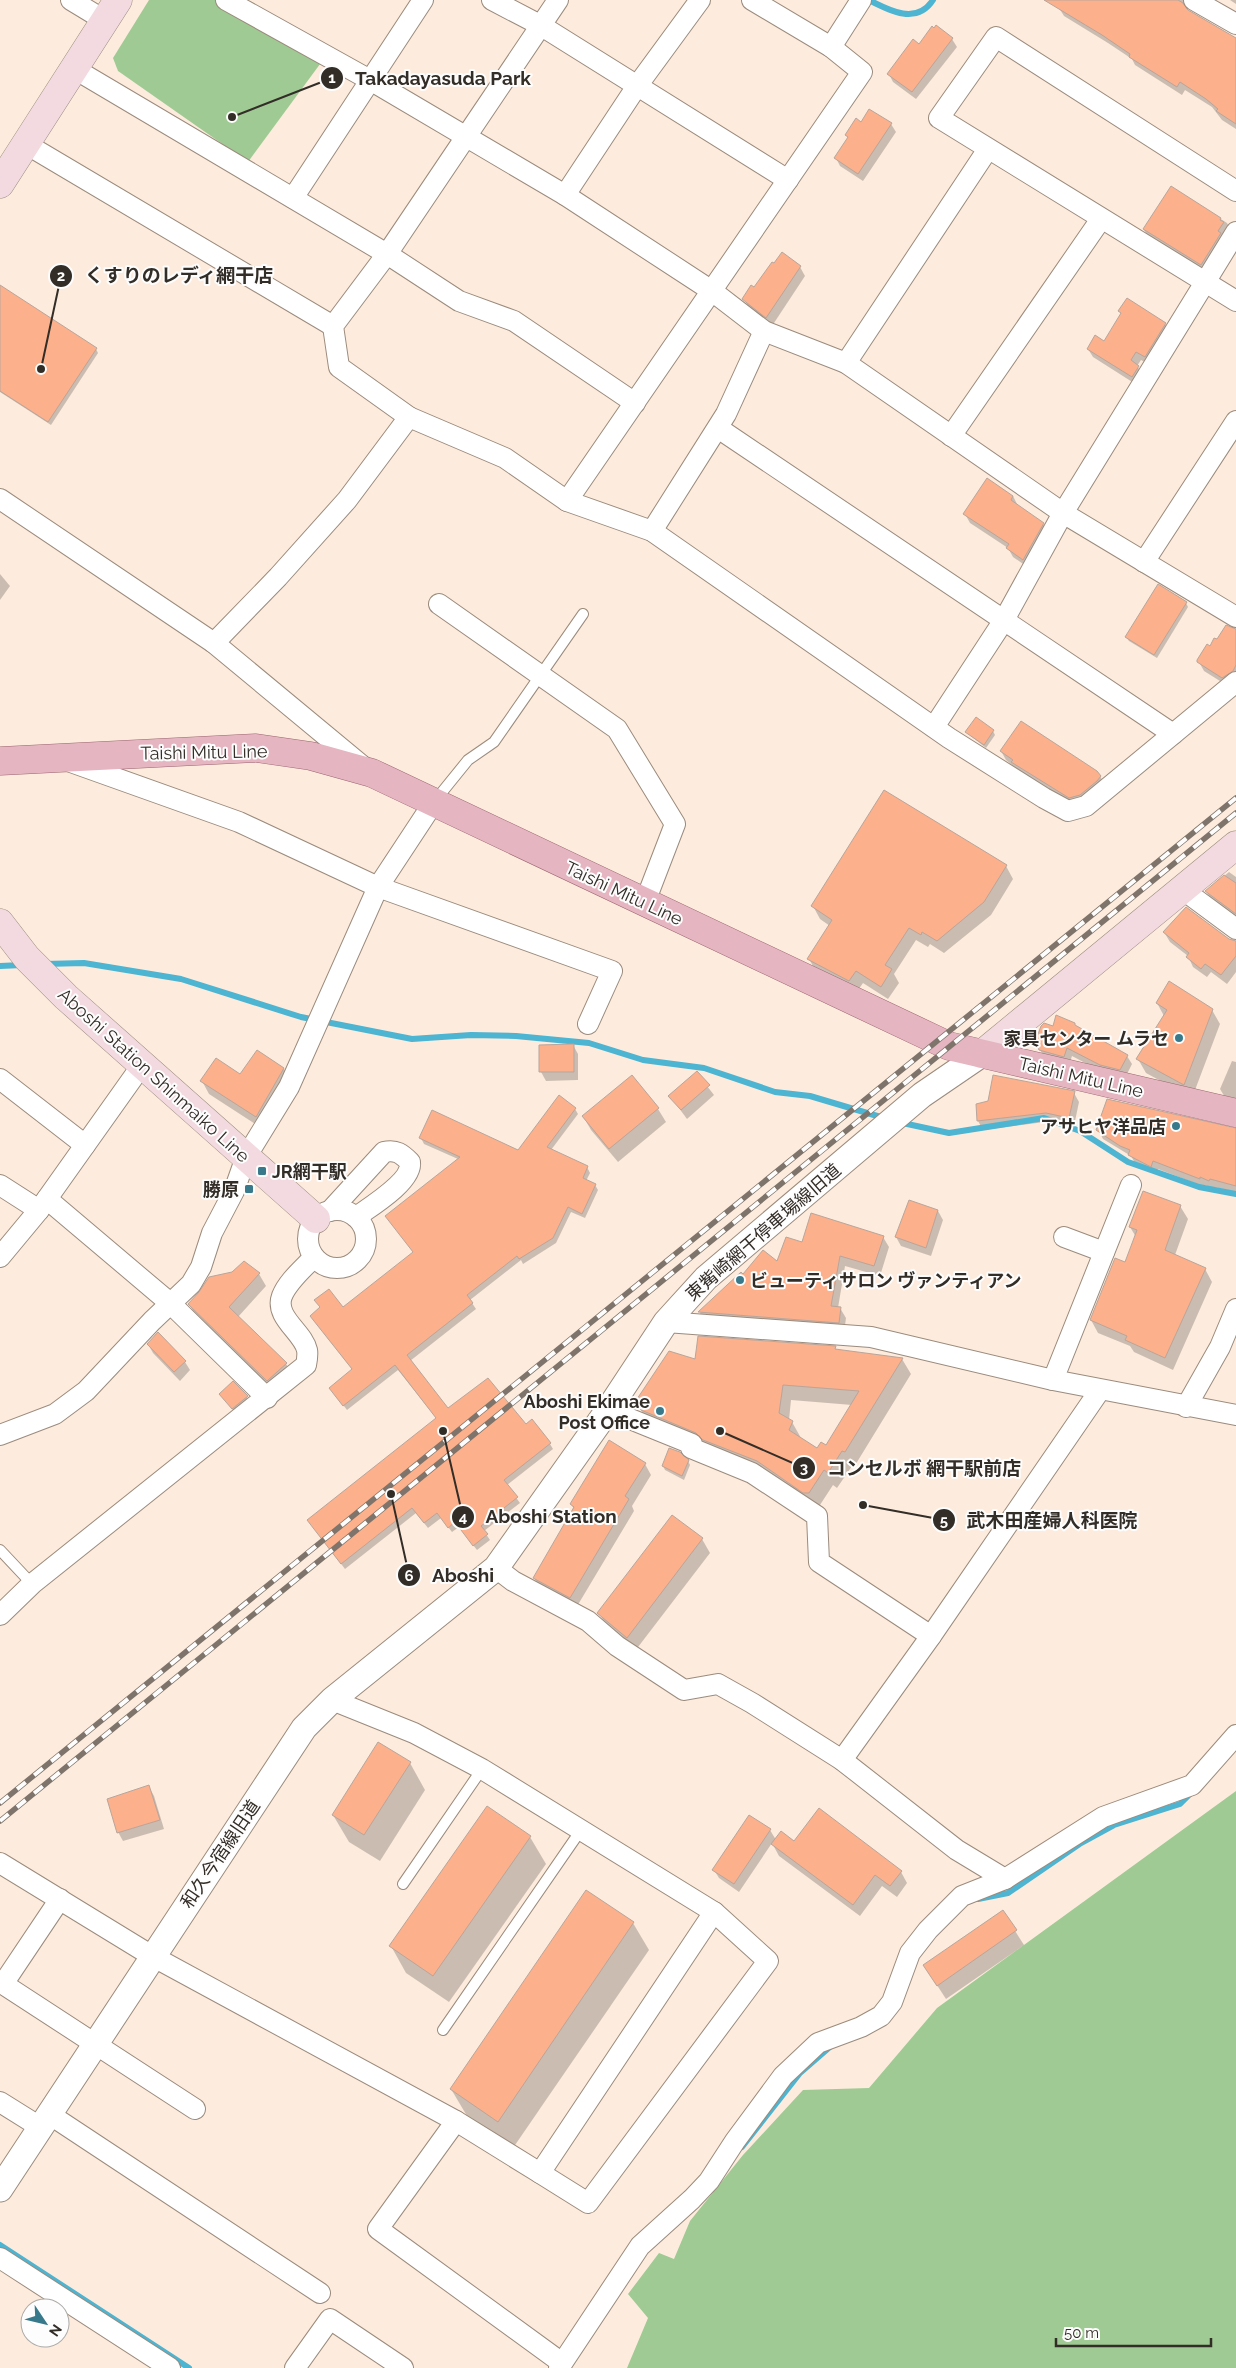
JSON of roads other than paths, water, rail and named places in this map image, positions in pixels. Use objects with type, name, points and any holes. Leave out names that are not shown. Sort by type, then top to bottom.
[{"type":"main road","points":[[0,184],[111,10]]},
{"type":"main road","name":"Taishi Mitu Line","points":[[0,761],[256,748],[311,756],[372,773],[949,1046],[1236,1113]]},
{"type":"main road","points":[[982,1054],[1236,845]]},
{"type":"main road","name":"Aboshi Station Shinmaiko Line","points":[[0,923],[27,958],[66,997],[246,1157],[323,1215]]},
{"type":"street","points":[[71,0],[111,10]]},
{"type":"street","points":[[226,0],[370,80],[565,195],[712,291],[764,331],[846,363],[1062,513],[1236,617]]},
{"type":"street","points":[[293,198],[423,0]]},
{"type":"street","points":[[492,0],[540,26],[788,180]]},
{"type":"street","points":[[558,0],[387,254],[333,326],[339,367],[409,417],[505,458],[567,501],[652,531],[934,727],[1044,798],[1068,811],[1086,806],[1236,682]]},
{"type":"street","points":[[565,195],[638,86],[700,0]]},
{"type":"street","points":[[567,501],[862,72],[831,47],[752,0]]},
{"type":"street","points":[[831,47],[861,0]]},
{"type":"street","points":[[1194,0],[1236,24]]},
{"type":"street","points":[[1236,191],[996,36],[939,118],[1236,301]]},
{"type":"street","points":[[73,68],[387,254],[459,301],[514,321],[635,403]]},
{"type":"street","points":[[26,144],[333,326]]},
{"type":"street","points":[[846,363],[988,148]]},
{"type":"street","points":[[951,436],[1101,219]]},
{"type":"street","points":[[934,727],[1004,620],[1062,513],[1236,232]]},
{"type":"street","points":[[652,531],[726,414],[764,331]]},
{"type":"street","points":[[214,643],[278,577],[347,500],[409,417]]},
{"type":"street","points":[[1144,562],[1236,421]]},
{"type":"street","points":[[718,428],[1173,734]]},
{"type":"street","points":[[0,499],[214,643],[372,773]]},
{"type":"street","points":[[439,604],[617,728],[674,824],[645,902]]},
{"type":"street","points":[[59,757],[239,822],[378,887],[612,971],[588,1024]]},
{"type":"street","points":[[0,1435],[55,1414],[86,1391],[170,1304],[192,1284],[201,1267],[212,1233],[234,1191],[246,1157],[289,1087],[378,887],[434,802]]},
{"type":"street","points":[[1182,890],[1236,929]]},
{"type":"street","name":"東觜崎網干停車場線旧道","points":[[496,1568],[608,1410],[666,1322],[706,1278],[922,1095],[982,1054]]},
{"type":"street","points":[[0,1258],[43,1204],[142,1065]]},
{"type":"street","points":[[0,1078],[86,1145]]},
{"type":"street","points":[[323,1215],[348,1212],[356,1217],[362,1225],[365,1243],[357,1260],[348,1265],[330,1267],[314,1257],[308,1242],[308,1233],[323,1215],[384,1152],[391,1150],[400,1153],[410,1162],[410,1168],[405,1178],[356,1217]]},
{"type":"street","points":[[0,1185],[43,1204],[170,1304],[267,1398]]},
{"type":"street","points":[[1052,1380],[1131,1185]]},
{"type":"street","points":[[1064,1237],[1104,1252]]},
{"type":"street","points":[[0,1615],[32,1584],[306,1365],[308,1352],[305,1343],[283,1314],[281,1298],[288,1284],[314,1257]]},
{"type":"street","points":[[1186,1407],[1228,1351],[1236,1308]]},
{"type":"street","points":[[666,1322],[871,1337],[1052,1380],[1236,1415]]},
{"type":"street","points":[[842,1760],[931,1636],[1100,1390]]},
{"type":"street","points":[[608,1410],[692,1444],[691,1448],[752,1473],[817,1516],[819,1562],[931,1636]]},
{"type":"street","points":[[496,1568],[513,1581],[588,1621],[617,1646],[684,1690],[718,1684],[842,1760],[860,1777],[899,1803],[957,1850],[1005,1879]]},
{"type":"street","name":"和久今宿線旧道","points":[[0,2189],[304,1728],[332,1700],[496,1568]]},
{"type":"street","points":[[0,1862],[152,1956],[456,2121],[588,2203],[768,1961],[714,1912],[482,1769],[414,1733],[332,1700]]},
{"type":"street","points":[[456,2121],[378,2229],[560,2366],[640,2246],[692,2199],[709,2180],[783,2076],[818,2043],[861,2027],[881,2016],[892,2002],[910,1953],[928,1930],[962,1896],[1005,1879],[1104,1817],[1192,1785],[1236,1735]]},
{"type":"street","points":[[60,1899],[3,1984],[195,2109]]},
{"type":"street","points":[[540,2172],[714,1912]]},
{"type":"street","points":[[0,2102],[45,2120],[320,2293]]},
{"type":"street","points":[[0,2258],[170,2368]]},
{"type":"street","points":[[295,2368],[330,2319],[402,2368]]},
{"type":"lane","points":[[434,802],[468,760],[494,742],[583,614]]},
{"type":"lane","points":[[0,1550],[32,1584]]},
{"type":"lane","points":[[403,1884],[482,1769]]},
{"type":"lane","points":[[443,2030],[581,1830]]},
{"type":"waterway","points":[[869,0],[903,14],[919,12],[927,8],[933,0]]},
{"type":"waterway","points":[[44,964],[84,963],[181,979],[301,1017],[412,1039],[471,1035],[516,1036],[589,1043],[643,1060],[704,1068],[775,1092],[810,1096],[884,1118]]},
{"type":"waterway","points":[[0,966],[22,965]]},
{"type":"waterway","points":[[898,1122],[949,1133],[1044,1118],[1080,1131],[1128,1162],[1199,1187],[1236,1194]]},
{"type":"waterway","points":[[978,1899],[1008,1893],[1081,1843],[1114,1825],[1180,1804],[1192,1792]]},
{"type":"waterway","points":[[742,2147],[800,2073],[831,2046]]},
{"type":"waterway","points":[[0,2245],[189,2368]]},
{"type":"railway","points":[[0,1803],[1236,798]]},
{"type":"railway","points":[[0,1821],[1236,813]]},
{"type":"place","name":"Takadayasuda Park","points":[[232,117]]},
{"type":"place","name":"くすりのレディ網干店","points":[[41,369]]},
{"type":"place","name":"家具センター ムラセ","points":[[1179,1038]]},
{"type":"place","name":"アサヒヤ洋品店","points":[[1176,1126]]},
{"type":"place","name":"JR網干駅","points":[[262,1171]]},
{"type":"place","name":"勝原","points":[[249,1189]]},
{"type":"place","name":"ビューティサロン ヴァンティアン","points":[[740,1280]]},
{"type":"place","name":"Aboshi Ekimae Post Office","points":[[660,1411]]},
{"type":"place","name":"Aboshi Station","points":[[443,1431]]},
{"type":"place","name":"コンセルボ 網干駅前店","points":[[720,1431]]},
{"type":"place","name":"Aboshi","points":[[391,1494]]},
{"type":"place","name":"武木田産婦人科医院","points":[[863,1505]]}]
